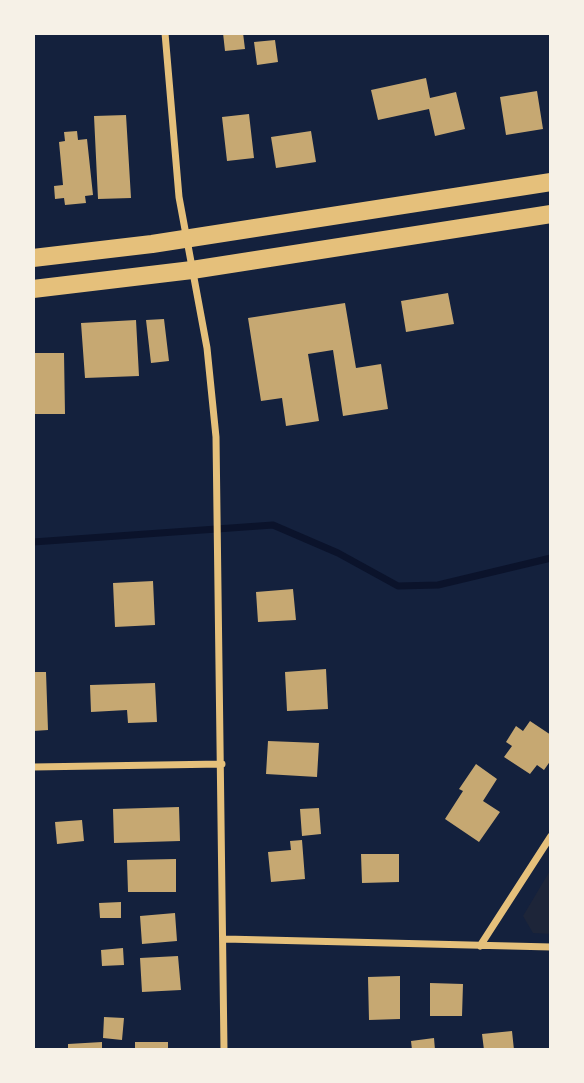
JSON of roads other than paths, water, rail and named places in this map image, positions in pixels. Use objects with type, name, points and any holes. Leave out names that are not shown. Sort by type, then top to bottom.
[{"type":"main road","points":[[33,258],[186,239],[551,182]]},
{"type":"main road","points":[[33,289],[192,270],[551,214]]},
{"type":"street","points":[[164,33],[179,197],[214,406],[219,548],[225,939],[224,1050]]},
{"type":"street","points":[[33,767],[222,764]]},
{"type":"street","points":[[480,946],[551,836]]},
{"type":"street","points":[[225,939],[551,947]]},
{"type":"waterway","points":[[33,542],[273,525],[338,553],[398,586],[438,585],[551,558]]}]
